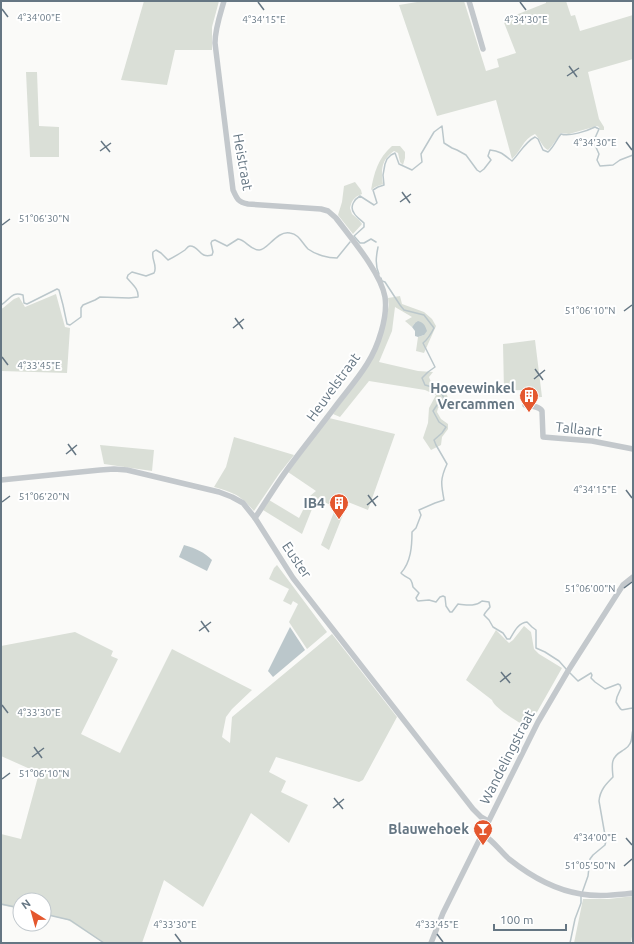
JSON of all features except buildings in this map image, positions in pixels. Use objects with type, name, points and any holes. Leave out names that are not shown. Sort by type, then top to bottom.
[{"type":"street","name":"Heistraat","points":[[224,1],[215,36],[215,43],[233,190],[236,199],[248,204],[321,209],[328,211],[336,218],[352,239]]},
{"type":"street","points":[[469,1],[483,50]]},
{"type":"street","name":"Heuvelstraat","points":[[255,518],[291,464],[368,363],[383,325],[386,310],[385,297],[381,285],[368,260],[352,239]]},
{"type":"street","name":"Tallaart","points":[[525,405],[537,407],[542,411],[543,437],[592,441],[633,449]]},
{"type":"street","name":"Euster","points":[[1,480],[100,470],[127,470],[219,492],[243,503],[255,518],[293,578],[473,809],[481,817],[488,821]]},
{"type":"street","name":"Wandelingstraat","points":[[432,943],[443,912],[538,722],[568,671],[623,585],[633,577]]},
{"type":"street","points":[[482,834],[490,839],[501,851],[519,866],[535,876],[561,888],[582,894],[599,896],[633,893]]},
{"type":"shaded area","points":[[144,1],[219,1],[212,27],[212,50],[175,50],[167,85],[121,80]]},
{"type":"shaded area","points":[[423,1],[464,1],[486,71],[499,67],[497,59],[516,53],[503,20],[546,3],[546,1],[566,1],[571,16],[575,15],[580,31],[633,15],[633,59],[588,72],[599,119],[604,127],[604,130],[600,130],[597,126],[569,134],[561,133],[548,150],[544,147],[535,134],[525,142],[512,159],[496,100],[437,116],[399,5]]},
{"type":"shaded area","points":[[26,72],[37,72],[39,126],[59,127],[59,157],[30,157]]},
{"type":"shaded area","points":[[392,146],[400,146],[405,152],[403,165],[400,162],[398,153],[394,151],[390,154],[383,166],[383,184],[371,190],[377,166]]},
{"type":"shaded area","points":[[355,182],[362,194],[354,199],[350,208],[352,214],[362,224],[353,234],[338,215],[342,202],[344,186]]},
{"type":"shaded area","points":[[56,294],[65,327],[70,328],[67,373],[1,371],[1,309],[19,297],[25,307]]},
{"type":"shaded area","points":[[400,296],[402,304],[424,312],[432,319],[436,326],[424,353],[416,351],[418,337],[424,335],[415,323],[412,327],[405,321],[412,317],[395,307],[392,331],[379,362],[418,371],[433,372],[429,377],[431,382],[444,389],[448,398],[446,404],[438,408],[437,412],[441,419],[448,424],[448,429],[442,437],[441,445],[431,450],[423,438],[428,423],[429,408],[436,395],[425,390],[369,381],[340,417],[333,414],[371,361],[382,335],[389,305],[388,298]]},
{"type":"shaded area","points":[[418,321],[424,324],[427,331],[424,335],[418,337],[415,336],[415,331],[412,327]]},
{"type":"shaded area","points":[[535,340],[542,397],[521,398],[522,390],[504,391],[503,344]]},
{"type":"shaded area","points":[[329,418],[395,434],[368,510],[348,502],[329,550],[321,545],[336,507],[316,499],[302,534],[263,510],[269,500],[299,518],[310,496],[316,491],[288,472]]},
{"type":"shaded area","points":[[234,437],[294,455],[254,511],[237,495],[214,487],[226,467]]},
{"type":"shaded area","points":[[100,445],[154,450],[152,471],[104,464]]},
{"type":"shaded area","points":[[184,545],[192,547],[212,560],[207,571],[179,557]]},
{"type":"shaded area","points":[[277,565],[327,632],[307,649],[289,622],[298,604],[293,601],[291,605],[283,601],[289,589],[269,579]]},
{"type":"shaded area","points":[[524,626],[531,632],[534,649],[539,654],[562,668],[528,728],[502,711],[494,704],[492,700],[466,680],[496,630],[509,643]]},
{"type":"shaded area","points":[[290,627],[305,650],[273,677],[268,671]]},
{"type":"shaded area","points":[[75,632],[113,651],[111,656],[118,659],[81,734],[120,753],[172,649],[252,690],[232,709],[226,717],[222,737],[230,743],[232,717],[332,634],[397,717],[363,780],[359,782],[276,757],[269,772],[286,781],[281,792],[308,805],[289,843],[251,813],[203,907],[164,880],[142,943],[103,943],[68,920],[52,916],[52,892],[12,892],[12,907],[1,905],[1,834],[21,839],[39,773],[1,756],[1,646]]},
{"type":"shaded area","points":[[633,896],[633,930],[631,943],[574,943],[583,899],[609,899]]},
{"type":"waterway","points":[[376,242],[371,239],[364,243],[360,243],[354,236],[364,227],[364,223],[354,213],[352,208],[353,203],[360,196],[374,205],[377,203],[373,190],[384,185],[383,175],[387,159],[395,153],[399,164],[412,170],[422,162],[421,154],[434,132],[442,126],[444,143],[466,155],[480,172],[491,160],[488,156],[490,150],[500,152],[512,161],[525,145],[535,137],[538,139],[543,150],[548,152],[561,134],[564,135],[583,132],[595,127],[599,129],[594,143],[599,154],[597,160],[600,166],[613,165],[620,160],[633,155]]},
{"type":"waterway","points":[[1,305],[16,294],[23,295],[24,303],[27,304],[57,289],[59,290],[67,324],[70,325],[81,317],[81,308],[83,305],[100,297],[138,297],[136,289],[127,278],[128,275],[132,272],[146,276],[154,273],[155,268],[153,252],[156,250],[168,260],[190,246],[208,256],[212,255],[213,252],[212,241],[215,240],[227,246],[238,239],[256,250],[259,250],[277,237],[285,233],[290,233],[296,235],[311,251],[322,256],[337,258],[350,242]]},
{"type":"waterway","points":[[378,247],[376,261],[379,274]]},
{"type":"waterway","points":[[381,278],[404,310],[424,315],[434,328],[423,343],[435,367],[422,378],[425,385],[440,391],[445,401],[437,405],[433,411],[439,422],[446,427],[434,440],[447,464],[442,482],[444,500],[419,510],[421,515],[416,528],[412,532],[409,559],[401,573],[410,580],[413,587],[419,593],[416,598],[418,601],[429,600],[436,602],[443,596],[445,597],[446,606],[450,612],[452,612],[458,604],[471,605],[482,601],[489,602],[490,607],[484,615],[493,627],[503,633],[507,639],[510,639],[521,624],[527,622],[536,630],[536,648],[559,661],[567,670]]},
{"type":"waterway","points":[[570,673],[578,681],[591,673],[591,678],[605,689],[618,684],[620,685],[621,688],[616,702],[623,710],[633,708]]},
{"type":"waterway","points":[[582,893],[588,876],[590,859],[605,845],[606,841],[599,801],[602,790],[613,777],[612,765],[615,756],[627,748],[631,742],[633,730]]},
{"type":"waterway","points":[[570,943],[575,919],[581,903],[581,896]]},
{"type":"waterway","points":[[1,904],[12,906]]},
{"type":"waterway","points":[[52,916],[70,920],[104,943]]},
{"type":"place","name":"Hoevewinkel Vercammen","points":[[529,413]]},
{"type":"place","name":"IB4","points":[[339,520]]},
{"type":"place","name":"Blauwehoek","points":[[483,846]]}]
